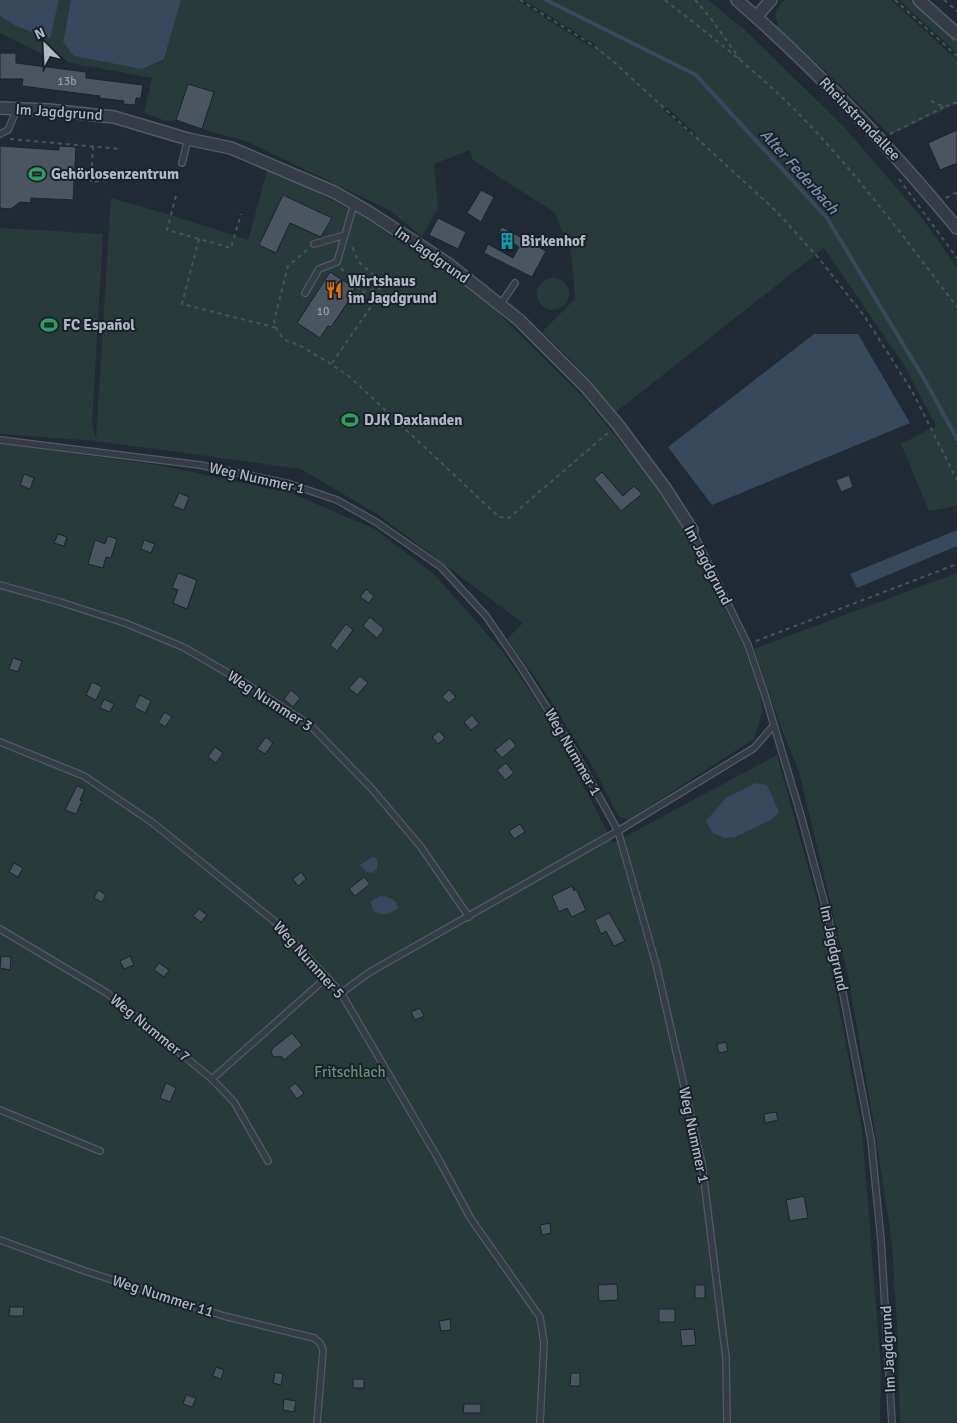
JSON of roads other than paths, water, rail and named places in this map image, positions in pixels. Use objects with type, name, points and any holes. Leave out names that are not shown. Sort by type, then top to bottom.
[{"type":"street","name":"Rheinstrandallee","points":[[737,0],[757,16],[806,63],[892,153],[957,228]]},
{"type":"street","points":[[757,16],[771,0]]},
{"type":"street","points":[[919,0],[957,34]]},
{"type":"street","name":"Im Jagdgrund","points":[[0,108],[49,110],[114,117],[188,139],[231,148],[334,192],[354,204],[447,264],[518,320],[586,387],[618,425],[665,488],[692,530]]},
{"type":"lane","points":[[0,134],[8,130],[17,109]]},
{"type":"lane","points":[[182,163],[188,139]]},
{"type":"lane","points":[[305,293],[320,269],[337,262],[354,204]]},
{"type":"lane","points":[[314,244],[345,235]]},
{"type":"lane","points":[[500,305],[515,282]]},
{"type":"lane","name":"Weg Nummer 1","points":[[0,440],[200,465],[290,484],[337,500],[376,522],[441,567],[486,616],[574,751],[618,830],[656,964],[702,1164],[726,1358],[727,1423]]},
{"type":"lane","name":"Im Jagdgrund","points":[[692,530],[748,645],[801,816],[829,920],[871,1140],[882,1249],[892,1423]]},
{"type":"lane","name":"Weg Nummer 3","points":[[0,585],[60,602],[125,624],[183,647],[310,725],[372,789],[421,847],[469,917]]},
{"type":"lane","points":[[341,993],[370,972],[469,917],[754,748],[774,725]]},
{"type":"lane","name":"Weg Nummer 5","points":[[0,742],[84,776],[153,822],[274,921],[341,993],[472,1219],[540,1317],[544,1343],[540,1423]]},
{"type":"lane","name":"Weg Nummer 7","points":[[0,929],[107,993],[212,1079],[234,1102],[268,1161]]},
{"type":"lane","points":[[212,1079],[327,977]]},
{"type":"lane","points":[[0,1110],[100,1151]]},
{"type":"lane","name":"Weg Nummer 11","points":[[0,1240],[85,1271],[224,1316],[314,1338],[320,1343],[323,1350],[316,1423]]},
{"type":"water","points":[[0,0],[59,0],[50,39],[16,26],[0,16]]},
{"type":"water","points":[[71,0],[181,0],[164,59],[142,69],[74,56],[63,42]]},
{"type":"water","points":[[814,334],[858,334],[910,423],[712,505],[668,447]]},
{"type":"water","points":[[957,530],[957,546],[857,588],[850,574]]},
{"type":"water","points":[[756,783],[767,785],[779,812],[771,820],[735,837],[724,838],[713,833],[706,821],[726,798]]},
{"type":"water","points":[[374,856],[377,860],[377,869],[372,873],[367,872],[360,865]]},
{"type":"water","points":[[380,896],[391,899],[398,908],[386,914],[373,911],[371,901]]},
{"type":"waterway","name":"Alter Federbach","points":[[546,0],[696,75],[827,218],[926,382],[957,439]]},
{"type":"place","name":"Gehörlosenzentrum","points":[[37,174]]},
{"type":"place","name":"Birkenhof","points":[[507,241]]},
{"type":"place","name":"Wirtshaus im Jagdgrund","points":[[334,290]]},
{"type":"place","name":"FC Español","points":[[49,325]]},
{"type":"place","name":"DJK Daxlanden","points":[[350,420]]},
{"type":"park label","name":"Fritschlach","points":[[350,1072]]}]
